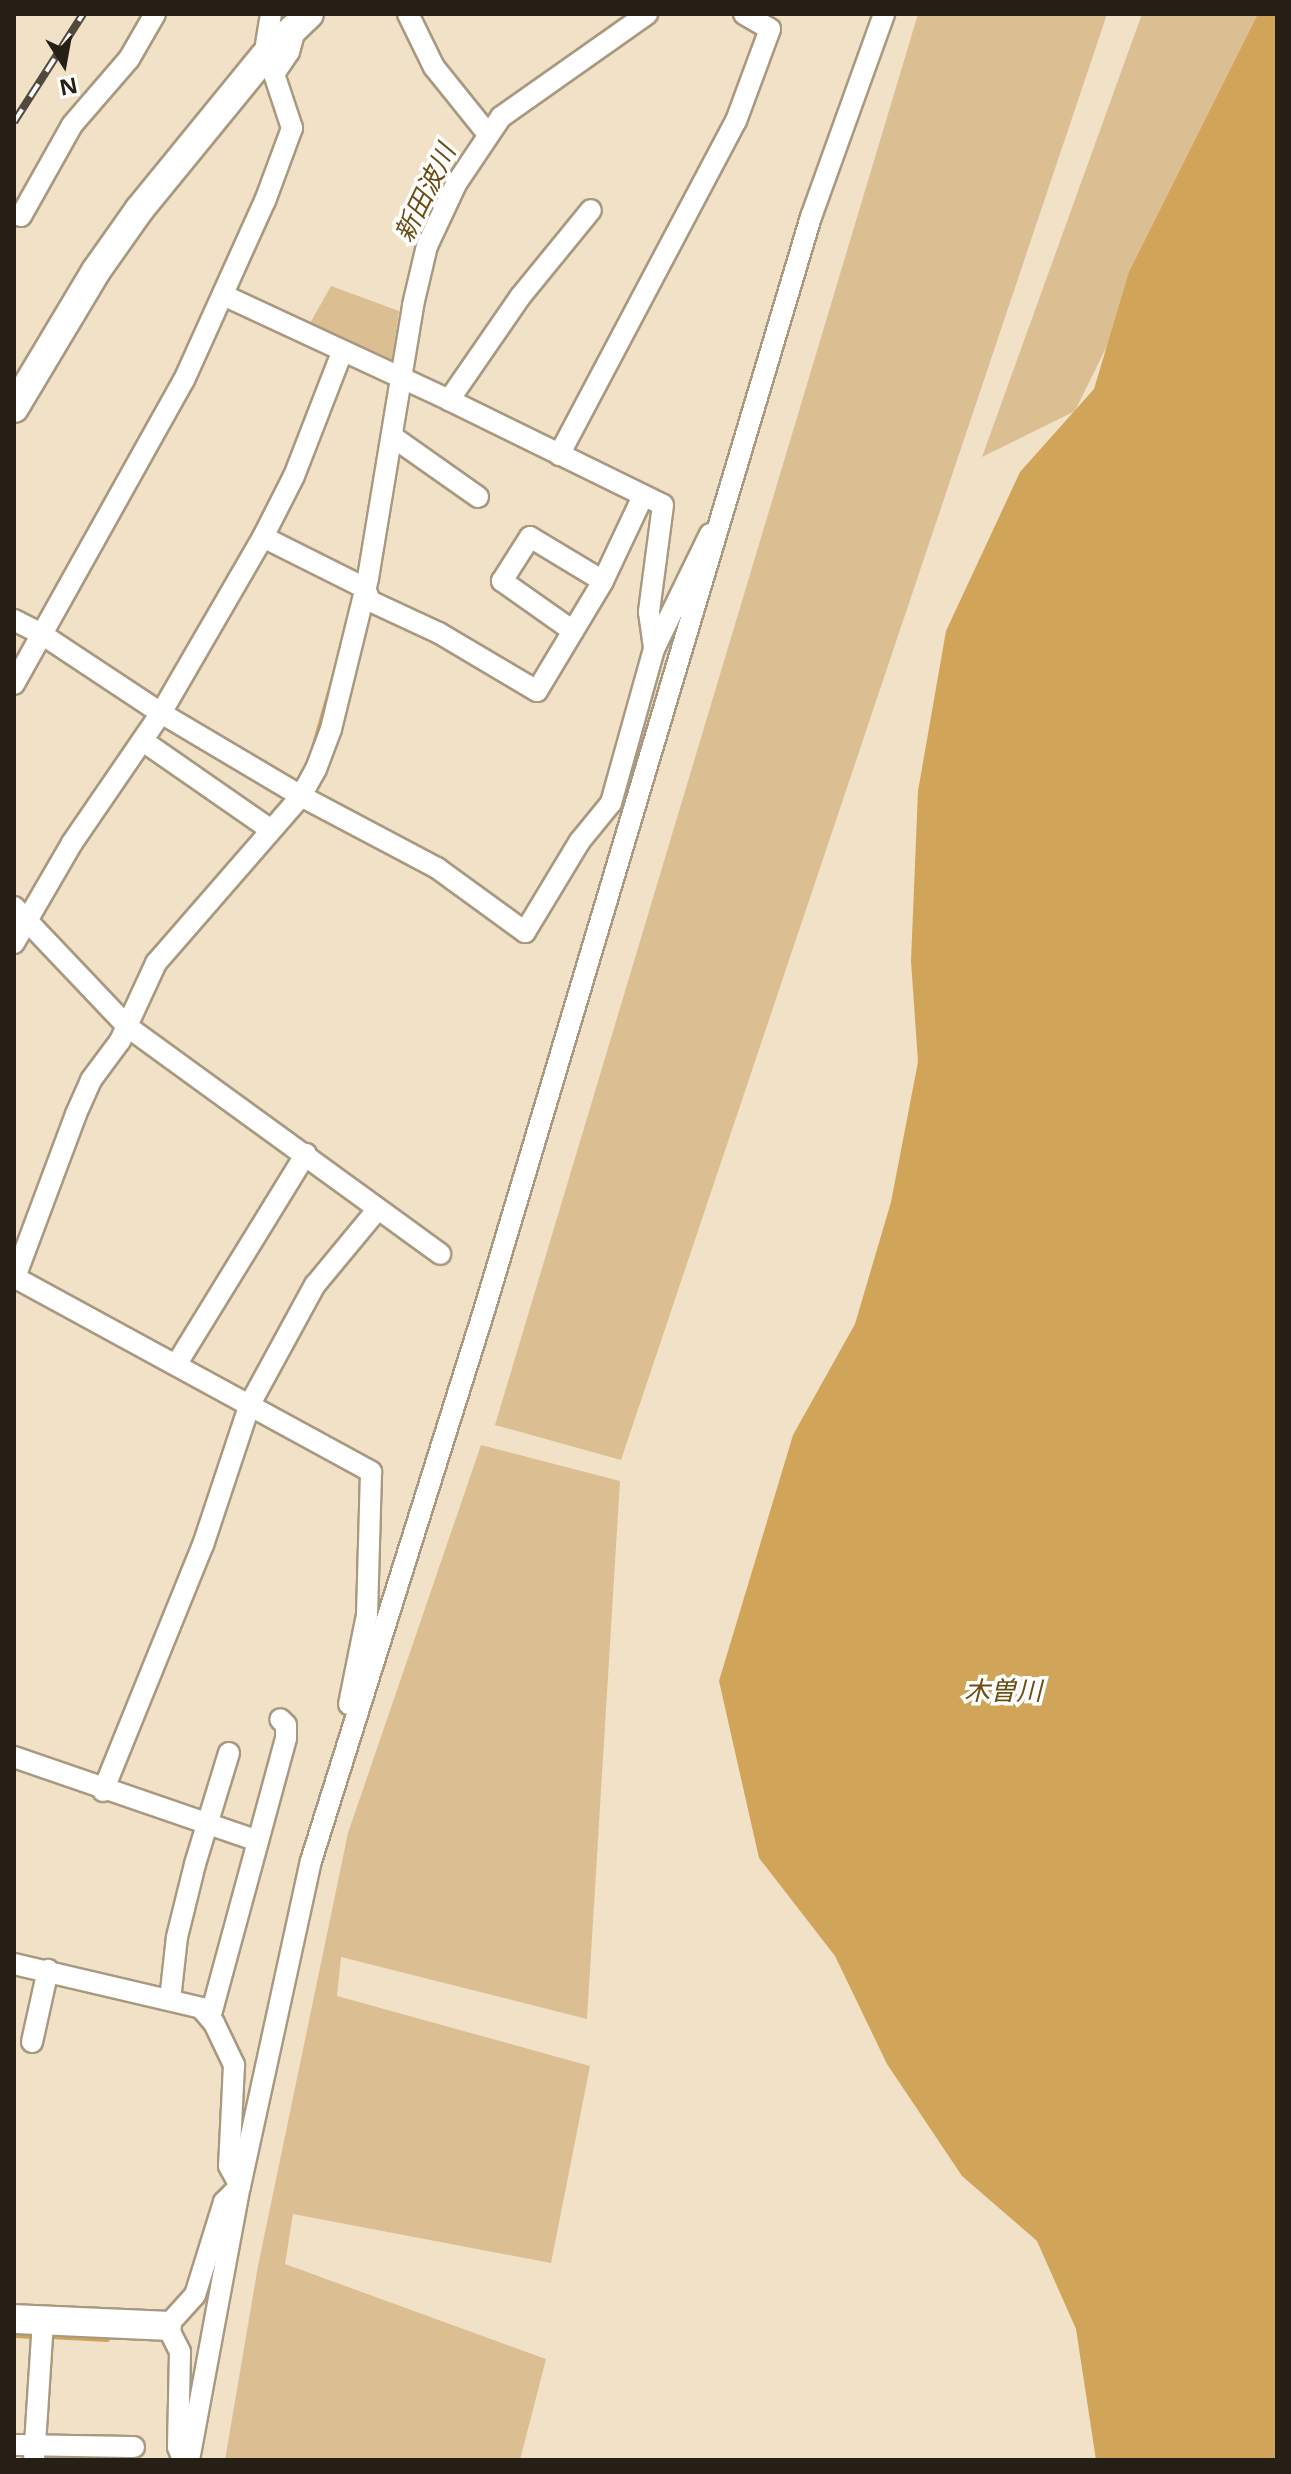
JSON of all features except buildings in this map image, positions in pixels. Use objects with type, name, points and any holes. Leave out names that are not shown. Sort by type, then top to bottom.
[{"type":"street","points":[[21,216],[72,125],[129,59],[155,14]]},
{"type":"street","points":[[408,14],[434,67],[487,133]]},
{"type":"street","points":[[352,1723],[348,1699],[369,1590],[371,1472],[14,1278],[91,1080],[128,1027],[162,954],[301,796],[331,729],[365,588],[427,246],[456,184],[487,133],[501,117],[647,14]]},
{"type":"street","points":[[559,455],[736,121],[770,29],[744,14]]},
{"type":"street","points":[[186,2460],[240,2186],[311,1861],[484,1311],[721,527],[811,217],[884,14]]},
{"type":"street","points":[[14,408],[96,271],[139,210],[264,57],[291,19]]},
{"type":"street","points":[[14,684],[123,495],[223,295],[292,128],[274,74],[289,52],[291,19]]},
{"type":"street","points":[[449,400],[520,297],[591,210]]},
{"type":"street","points":[[223,295],[449,400],[663,505],[649,612],[654,649]]},
{"type":"street","points":[[14,943],[20,912],[143,741],[263,537],[294,476],[342,352]]},
{"type":"street","points":[[393,437],[478,497]]},
{"type":"street","points":[[263,537],[365,588],[370,601],[439,633],[537,691],[603,581],[643,496]]},
{"type":"street","points":[[14,620],[43,635],[161,713],[301,796],[437,868],[525,932],[580,841],[611,803],[654,649],[710,533],[721,527]]},
{"type":"street","points":[[573,631],[502,581],[530,537],[603,581]]},
{"type":"street","points":[[143,741],[271,830]]},
{"type":"street","points":[[20,912],[128,1027],[440,1254]]},
{"type":"street","points":[[176,1365],[306,1154]]},
{"type":"street","points":[[103,1791],[203,1545],[250,1404],[315,1285],[373,1215],[375,1207]]},
{"type":"street","points":[[210,2018],[255,1840],[286,1738],[286,1725],[280,1719]]},
{"type":"street","points":[[170,2000],[177,1937],[206,1825],[229,1753]]},
{"type":"street","points":[[14,1757],[103,1791],[255,1840]]},
{"type":"street","points":[[14,1964],[201,2008],[210,2018],[234,2065],[229,2166],[240,2186]]},
{"type":"street","points":[[32,2042],[48,1970]]},
{"type":"street","points":[[167,2326],[195,2295],[224,2202],[240,2186]]},
{"type":"street","points":[[14,2319],[167,2326]]},
{"type":"street","points":[[43,2321],[27,2450],[134,2447]]},
{"type":"street","points":[[167,2326],[180,2352],[178,2447],[186,2460]]},
{"type":"shaded area","points":[[918,14],[1107,14],[621,1460],[495,1425]]},
{"type":"shaded area","points":[[1142,14],[1270,14],[1075,411],[982,457]]},
{"type":"shaded area","points":[[331,286],[399,311],[391,366],[309,325]]},
{"type":"shaded area","points":[[481,1445],[620,1481],[587,2019],[341,1957],[337,1996],[590,2066],[551,2263],[293,2214],[285,2264],[546,2359],[520,2460],[225,2460],[258,2266],[348,1833]]},
{"type":"water","name":"木曽川","points":[[1258,14],[1277,14],[1277,2460],[1096,2460],[1076,2329],[1037,2241],[962,2176],[887,2064],[835,1956],[759,1858],[719,1681],[793,1435],[855,1324],[891,1202],[918,1062],[911,961],[918,791],[946,631],[1020,472],[1094,389],[1129,272]]},
{"type":"waterway","name":"新田波川","points":[[502,105],[628,14]]},
{"type":"waterway","name":"新田波川","points":[[464,155],[477,134]]},
{"type":"waterway","name":"新田波川","points":[[398,333],[414,257]]},
{"type":"waterway","name":"新田波川","points":[[310,758],[341,649]]},
{"type":"waterway","name":"新田波川","points":[[272,813],[284,799]]},
{"type":"waterway","points":[[14,2335],[33,2336]]},
{"type":"waterway","points":[[48,2336],[107,2339]]},
{"type":"railway","points":[[14,122],[83,14]]}]
